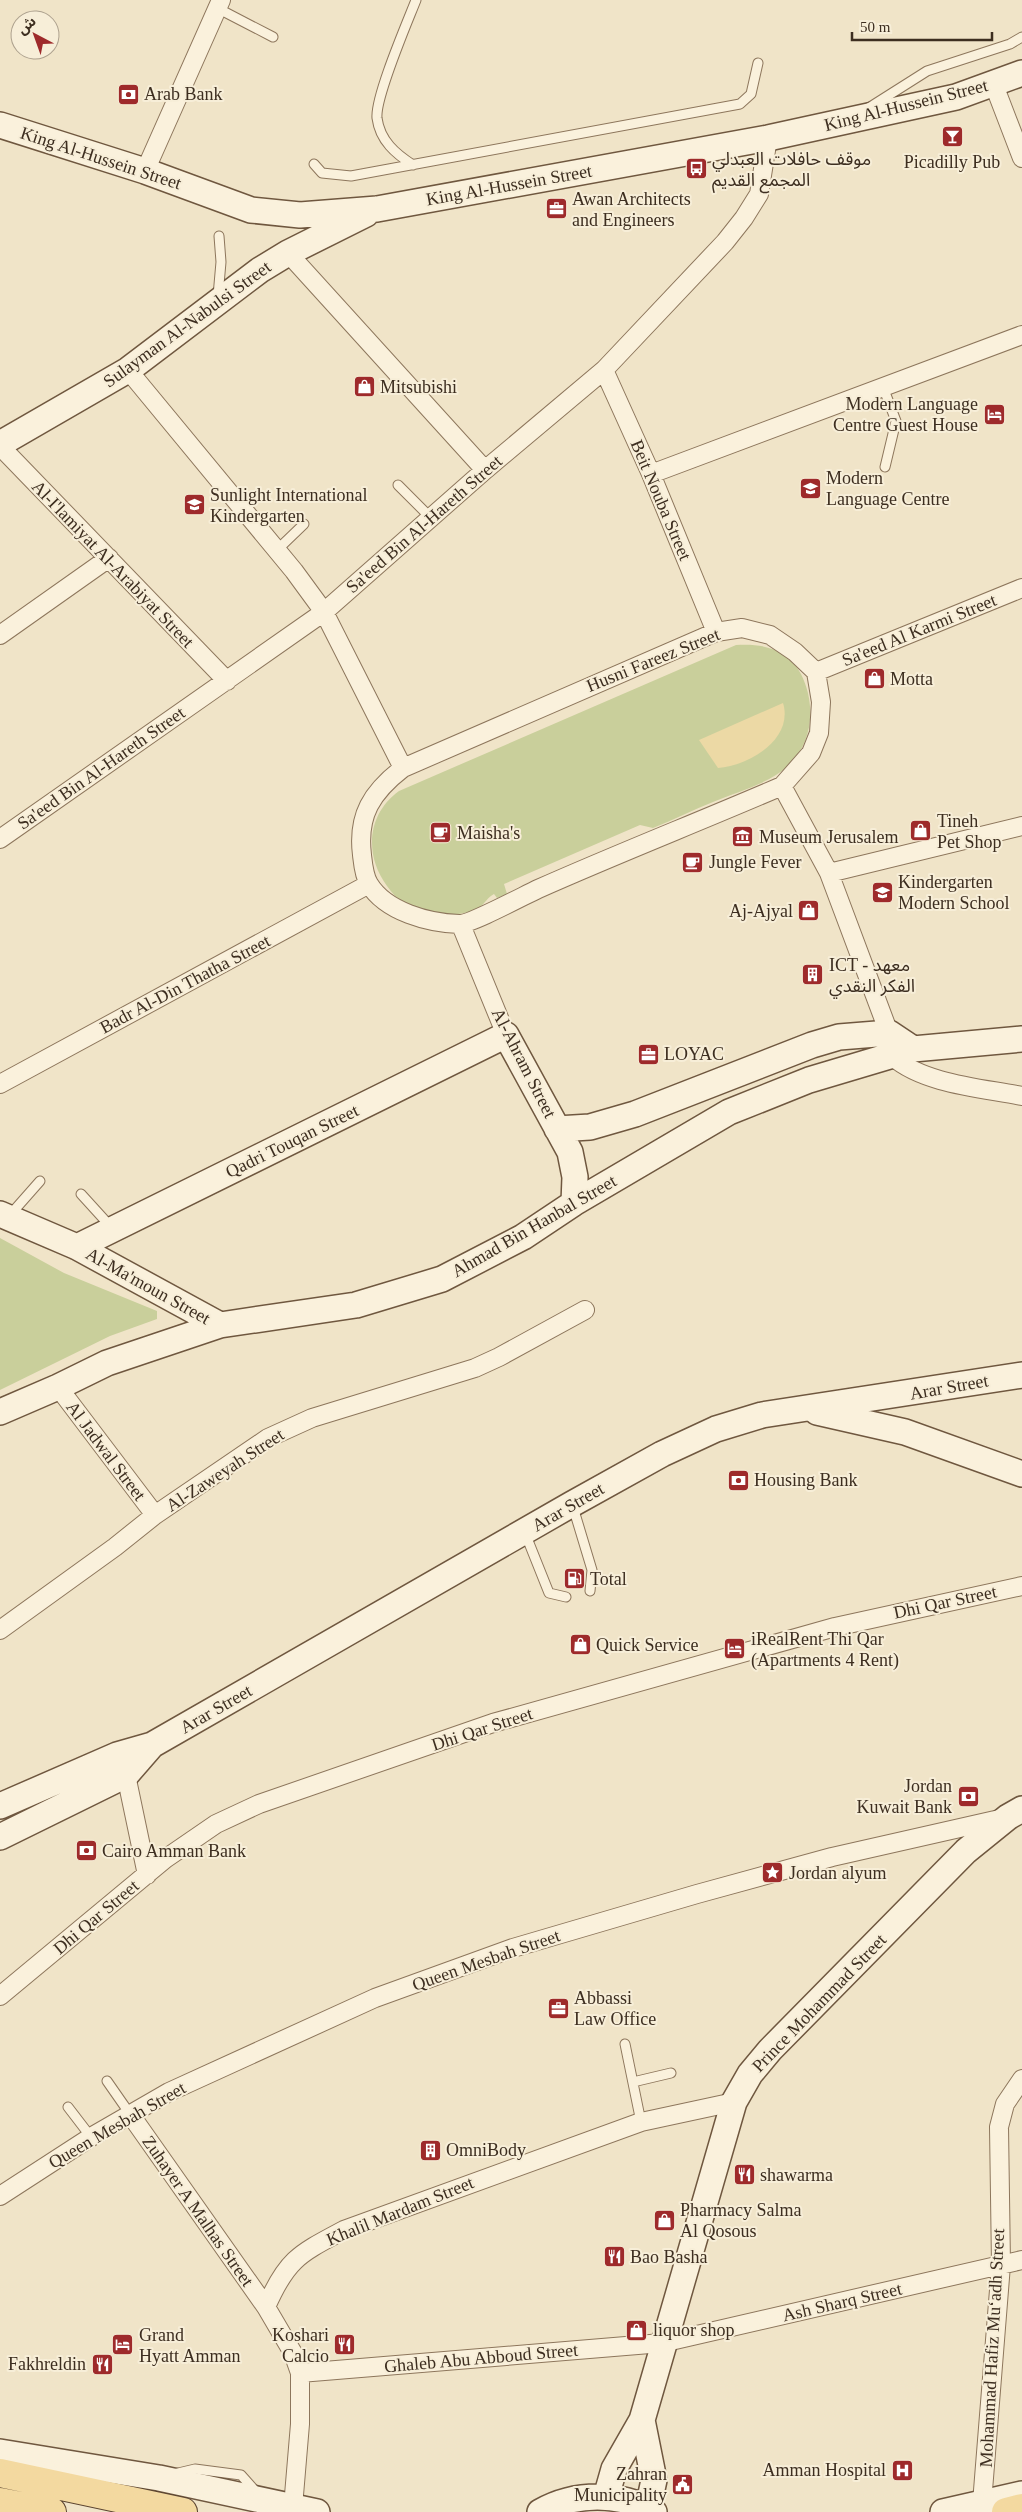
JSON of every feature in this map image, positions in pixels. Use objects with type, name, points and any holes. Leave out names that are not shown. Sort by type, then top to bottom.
[{"type":"main road","points":[[0,2473],[183,2512]]},
{"type":"main road","points":[[0,2502],[52,2512]]},
{"type":"main road","points":[[994,2507],[1022,2508]]},
{"type":"street","points":[[145,171],[219,4]]},
{"type":"street","name":"King Al-Hussein Street","points":[[0,125],[145,171],[251,210],[300,216],[378,209],[768,138],[956,97],[994,85],[1022,73]]},
{"type":"street","points":[[994,85],[1022,158]]},
{"type":"street","name":"Sa'eed Bin Al-Hareth Street","points":[[0,839],[324,612],[485,470],[604,370],[726,242],[744,218],[758,194],[768,138]]},
{"type":"street","name":"Sulayman Al-Nabulsi Street","points":[[0,445],[128,370],[260,270],[288,253],[378,209]]},
{"type":"street","points":[[288,253],[485,470]]},
{"type":"street","points":[[652,474],[1022,335]]},
{"type":"street","points":[[128,370],[277,550],[324,612],[403,768]]},
{"type":"street","name":"Beit Nouba Street","points":[[604,370],[652,474],[716,632]]},
{"type":"street","name":"Al-I'lamiyat Al-Arabiyat Street","points":[[0,445],[226,681]]},
{"type":"street","points":[[0,636],[109,558]]},
{"type":"street","name":"Sa'eed Al Karmi Street","points":[[816,672],[1022,588]]},
{"type":"street","name":"Husni Fareez Street","points":[[461,925],[430,920],[405,913],[382,899],[369,884],[362,860],[361,824],[368,805],[386,782],[403,768],[716,632],[742,628],[770,635],[795,652],[816,672]]},
{"type":"street","points":[[461,925],[540,888],[782,786],[811,754],[819,734],[822,702],[816,672]]},
{"type":"street","points":[[782,786],[829,873],[906,1066],[930,1077],[1022,1096]]},
{"type":"street","points":[[829,873],[1022,826]]},
{"type":"street","name":"Badr Al-Din Thatha Street","points":[[0,1084],[369,884]]},
{"type":"street","name":"Al-Ahram Street","points":[[461,925],[506,1035],[570,1152],[575,1177],[574,1203]]},
{"type":"street","name":"Ahmad Bin Hanbal Street","points":[[557,1129],[590,1127],[636,1114],[812,1045],[860,1034],[898,1046]]},
{"type":"street","name":"Qadri Touqan Street","points":[[77,1247],[506,1035]]},
{"type":"street","name":"Ahmad Bin Hanbal Street","points":[[0,1412],[58,1387],[107,1362],[220,1325],[356,1305],[442,1279],[523,1237],[574,1203],[729,1112],[898,1046],[1022,1039]]},
{"type":"street","points":[[717,1082],[729,1112]]},
{"type":"street","name":"Al-Ma'moun Street","points":[[4,1215],[77,1247],[220,1325]]},
{"type":"street","name":"Al-Zaweyah Street","points":[[0,1630],[115,1547],[155,1515],[268,1438],[312,1418],[474,1368],[499,1357],[585,1310]]},
{"type":"street","name":"Arar Street","points":[[0,1837],[122,1765],[152,1745],[572,1504],[662,1454],[716,1429],[762,1415],[1022,1375]]},
{"type":"street","name":"Al Jadwal Street","points":[[58,1387],[155,1515]]},
{"type":"street","points":[[903,1394],[905,1432]]},
{"type":"street","points":[[804,1409],[905,1432],[1022,1474]]},
{"type":"street","name":"Dhi Qar Street","points":[[0,1996],[195,1838],[216,1824],[260,1804],[493,1723],[835,1627],[1022,1586]]},
{"type":"street","points":[[122,1765],[147,1875]]},
{"type":"street","name":"Arar Street","points":[[0,1806],[122,1765]]},
{"type":"street","name":"Prince Mohammad Street","points":[[606,2497],[614,2469],[642,2420],[662,2343],[734,2102],[750,2074],[770,2050],[966,1851],[1015,1813]]},
{"type":"street","name":"Queen Mesbah Street","points":[[0,2196],[91,2137],[170,2092],[376,1998],[512,1948],[832,1858],[1015,1813]]},
{"type":"street","name":"Mohammad Hafiz Muʻadh Street","points":[[994,2507],[1001,2265],[999,2127],[1005,2104],[1022,2079]]},
{"type":"street","name":"Khalil Mardam Street","points":[[266,2307],[276,2285],[290,2263],[308,2249],[344,2230],[641,2122],[734,2102]]},
{"type":"street","name":"Zuhayer A Malhas Street","points":[[130,2114],[266,2307]]},
{"type":"street","name":"Ash Sharq Street","points":[[662,2343],[1022,2260]]},
{"type":"street","points":[[266,2307],[293,2353],[300,2373],[300,2424],[293,2507]]},
{"type":"street","name":"Ghaleb Abu Abboud Street","points":[[300,2373],[662,2343]]},
{"type":"street","name":"Prince Mohammad Street","points":[[642,2420],[654,2480],[651,2510]]},
{"type":"street","points":[[0,2452],[159,2478],[317,2512]]},
{"type":"street","points":[[943,2512],[994,2507],[1022,2494]]},
{"type":"street","points":[[540,2512],[567,2501],[606,2497],[627,2501],[651,2510]]},
{"type":"lane","points":[[413,166],[393,152],[383,135],[377,117],[384,88],[416,0]]},
{"type":"lane","points":[[219,4],[272,37]]},
{"type":"lane","points":[[858,118],[872,104],[927,71],[1010,44],[1022,37]]},
{"type":"lane","points":[[314,164],[322,173],[350,176],[413,166],[740,104],[751,94],[758,63]]},
{"type":"lane","points":[[218,301],[221,262],[219,236]]},
{"type":"lane","points":[[883,387],[896,420],[885,467]]},
{"type":"lane","points":[[398,485],[431,518]]},
{"type":"lane","points":[[277,550],[304,524]]},
{"type":"lane","points":[[4,1215],[40,1181]]},
{"type":"lane","points":[[81,1194],[113,1229]]},
{"type":"lane","points":[[572,1504],[592,1570],[590,1591]]},
{"type":"lane","points":[[524,1533],[549,1593],[566,1597]]},
{"type":"lane","points":[[625,2044],[641,2122]]},
{"type":"lane","points":[[634,2082],[671,2073]]},
{"type":"lane","points":[[107,2080],[130,2114]]},
{"type":"lane","points":[[68,2107],[91,2137]]},
{"type":"green space","points":[[736,645],[755,645],[782,653],[796,665],[807,688],[810,716],[804,743],[788,766],[776,775],[653,828],[640,825],[504,884],[507,894],[497,898],[494,894],[480,907],[470,912],[446,914],[418,910],[403,903],[387,886],[375,861],[372,836],[380,811],[388,800],[399,791]]},
{"type":"green space","points":[[0,1238],[64,1273],[157,1311],[157,1319],[110,1336],[0,1390]]},
{"type":"sand","points":[[783,703],[785,716],[782,728],[766,748],[743,762],[718,768],[699,740]]},
{"type":"place","name":"Arab Bank","points":[[128,94]]},
{"type":"place","name":"Picadilly Pub","points":[[952,137]]},
{"type":"place","name":"موقف حافلات العبدلي المجمع القديم","points":[[696,169]]},
{"type":"place","name":"Awan Architects and Engineers","points":[[556,209]]},
{"type":"place","name":"Mitsubishi","points":[[364,387]]},
{"type":"place","name":"Modern Language Centre Guest House","points":[[994,414]]},
{"type":"place","name":"Modern Language Centre","points":[[810,488]]},
{"type":"place","name":"Sunlight International Kindergarten","points":[[194,505]]},
{"type":"place","name":"Motta","points":[[874,679]]},
{"type":"place","name":"Tineh Pet Shop","points":[[921,831]]},
{"type":"place","name":"Maisha's","points":[[441,833]]},
{"type":"place","name":"Museum Jerusalem","points":[[743,837]]},
{"type":"place","name":"Jungle Fever","points":[[693,862]]},
{"type":"place","name":"Kindergarten Modern School","points":[[882,892]]},
{"type":"place","name":"Aj-Ajyal","points":[[809,911]]},
{"type":"place","name":"ICT - معهد الفكر النقدي","points":[[813,975]]},
{"type":"place","name":"LOYAC","points":[[648,1054]]},
{"type":"place","name":"Housing Bank","points":[[738,1480]]},
{"type":"place","name":"Total","points":[[574,1579]]},
{"type":"place","name":"Quick Service","points":[[580,1645]]},
{"type":"place","name":"iRealRent Thi Qar (Apartments 4 Rent)","points":[[735,1649]]},
{"type":"place","name":"Jordan Kuwait Bank","points":[[968,1796]]},
{"type":"place","name":"Cairo Amman Bank","points":[[86,1851]]},
{"type":"place","name":"Jordan alyum","points":[[773,1873]]},
{"type":"place","name":"Abbassi Law Office","points":[[558,2008]]},
{"type":"place","name":"OmniBody","points":[[430,2150]]},
{"type":"place","name":"shawarma","points":[[744,2175]]},
{"type":"place","name":"Pharmacy Salma Al Qosous","points":[[664,2220]]},
{"type":"place","name":"Bao Basha","points":[[614,2257]]},
{"type":"place","name":"liquor shop","points":[[637,2330]]},
{"type":"place","name":"Grand Hyatt Amman","points":[[123,2345]]},
{"type":"place","name":"Koshari Calcio","points":[[345,2345]]},
{"type":"place","name":"Fakhreldin","points":[[102,2364]]},
{"type":"place","name":"Amman Hospital","points":[[902,2470]]},
{"type":"place","name":"Zahran Municipality","points":[[683,2484]]}]
